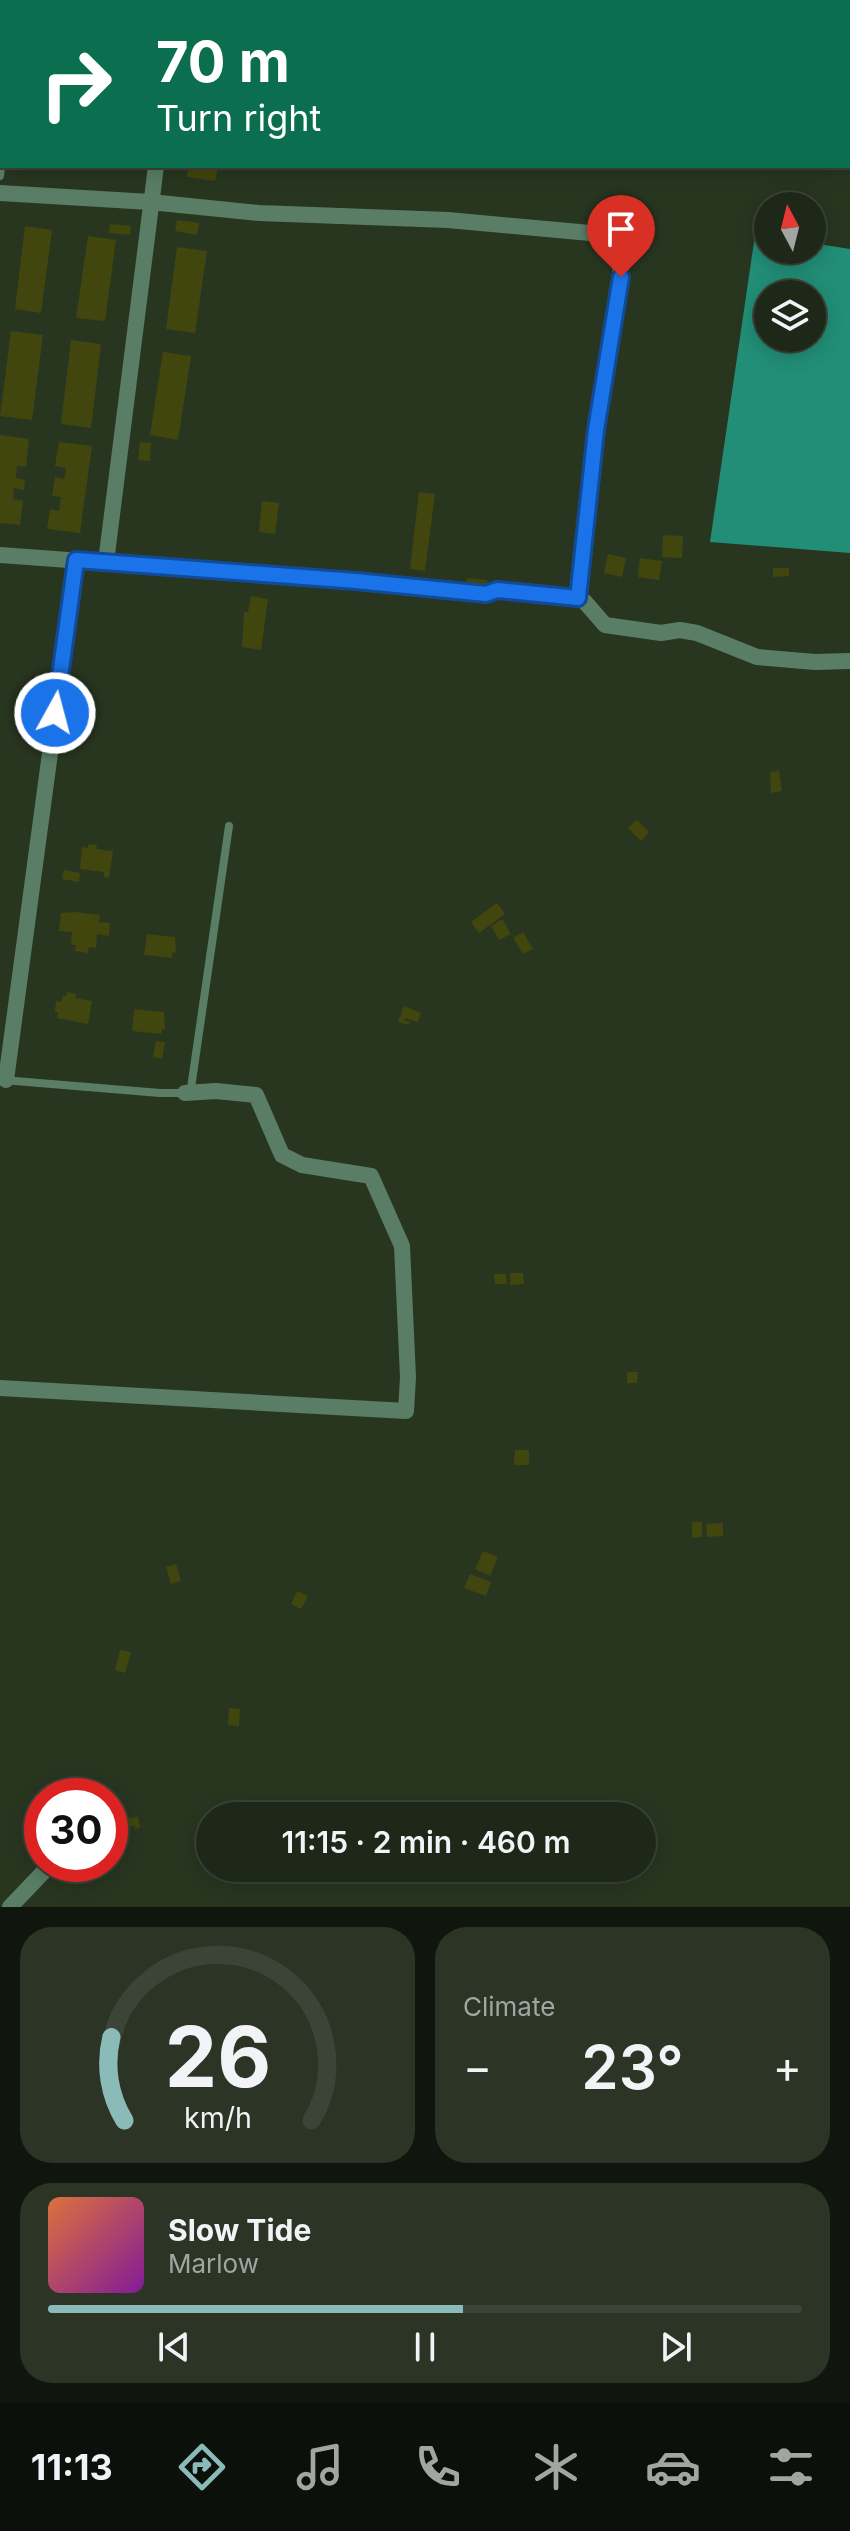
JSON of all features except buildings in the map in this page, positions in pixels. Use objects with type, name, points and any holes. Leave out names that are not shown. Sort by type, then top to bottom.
[{"type":"street","points":[[106,562],[156,168]]},
{"type":"street","points":[[0,193],[150,202],[259,213],[448,220],[612,235],[624,248],[596,430],[578,598]]},
{"type":"street","points":[[0,555],[356,581],[486,594],[497,590],[578,598],[605,625],[661,633],[680,630],[697,633],[757,657],[815,662],[850,661]]},
{"type":"street","points":[[3,1080],[76,560]]},
{"type":"street","points":[[0,1388],[406,1411],[408,1377],[402,1246],[371,1176],[302,1165],[282,1155],[256,1095],[216,1091],[185,1093]]},
{"type":"street","points":[[10,1907],[34,1882]]},
{"type":"lane","points":[[3,1080],[185,1093],[191,1088],[229,826]]},
{"type":"water","points":[[754,242],[754,264],[826,264],[826,245],[850,249],[850,553],[710,542]]},
{"type":"route","points":[[55,713],[76,560],[486,594],[497,590],[578,598],[596,430],[621,277]]}]
